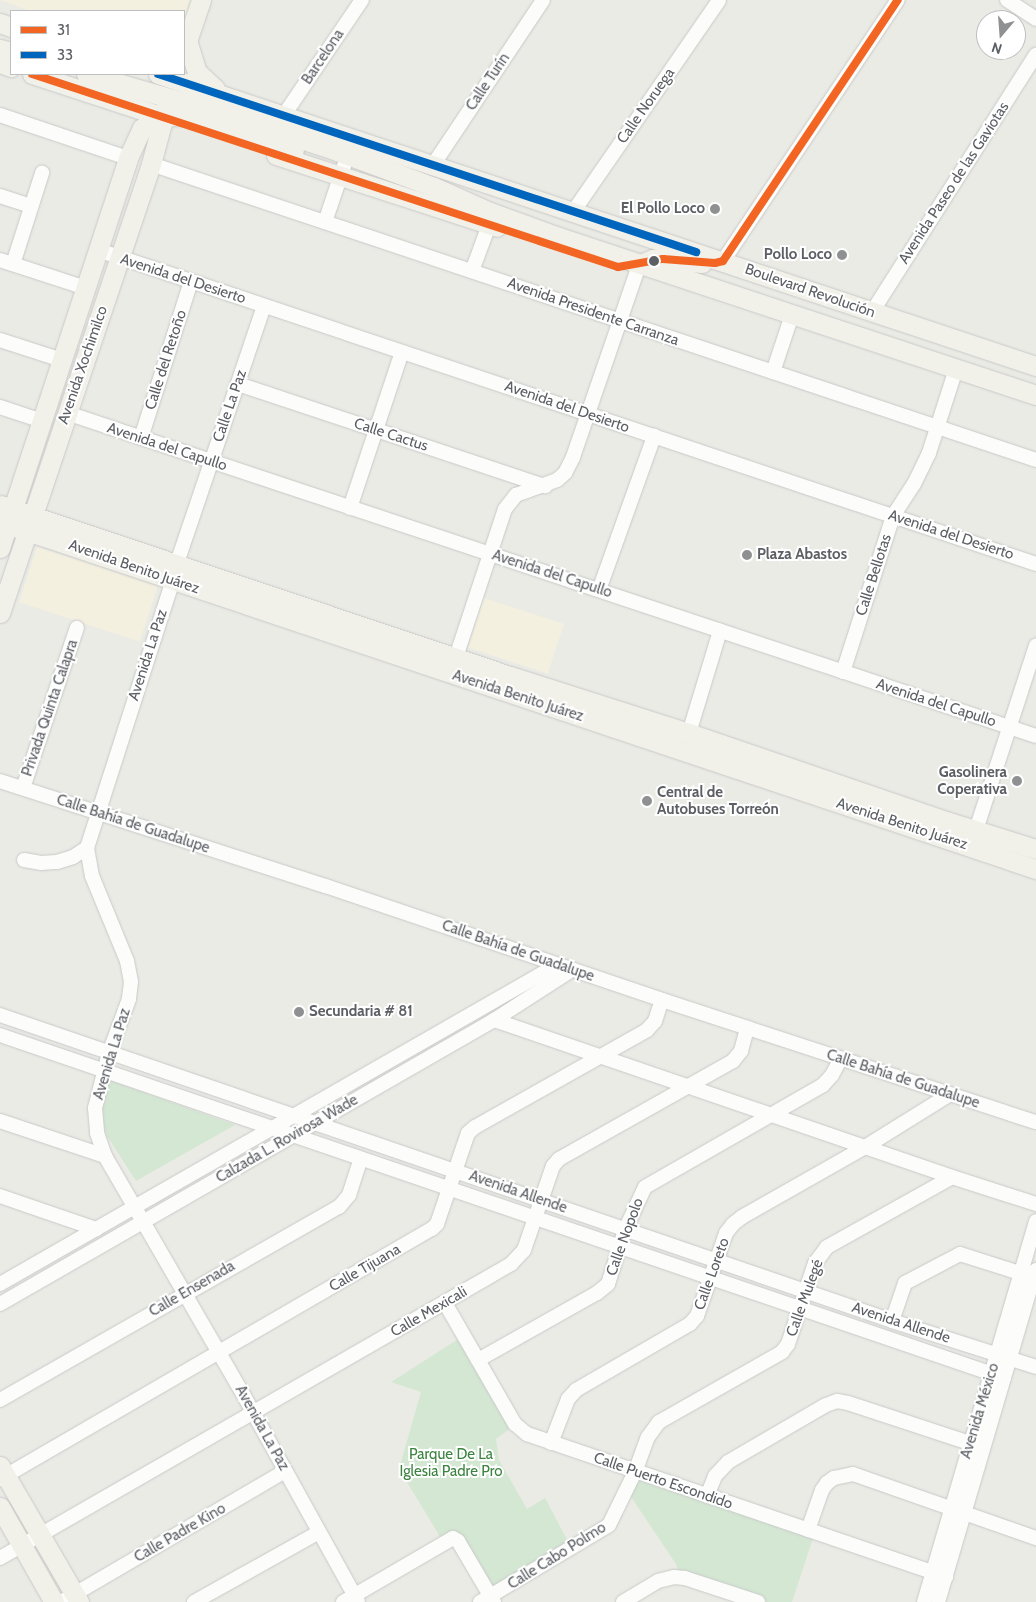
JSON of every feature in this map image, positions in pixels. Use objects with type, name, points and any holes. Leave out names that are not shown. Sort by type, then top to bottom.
[{"type":"main road","points":[[201,0],[185,47],[197,72],[222,94]]},
{"type":"main road","points":[[35,75],[342,171],[489,225],[618,267],[639,265],[653,259],[705,263],[723,261]]},
{"type":"main road","points":[[90,75],[168,97],[337,151],[434,188],[490,212],[639,265],[1036,395]]},
{"type":"main road","name":"Boulevard Revolución","points":[[170,75],[284,115],[1036,366]]},
{"type":"main road","name":"Avenida Xochimilco","points":[[0,613],[151,164],[168,97],[170,75]]},
{"type":"main road","name":"Avenida Xochimilco","points":[[0,548],[5,515],[42,421],[128,158],[142,128],[163,116]]},
{"type":"main road","points":[[342,171],[402,185],[434,188],[465,186],[516,192]]},
{"type":"main road","points":[[792,315],[810,314],[851,324],[862,321],[872,312]]},
{"type":"main road","name":"Avenida Benito Juárez","points":[[5,515],[361,635],[691,754],[1036,869]]},
{"type":"main road","name":"Avenida Benito Juárez","points":[[361,635],[456,657],[689,733],[946,821],[1036,848]]},
{"type":"main road","points":[[604,724],[615,722],[627,724],[669,737],[689,733],[691,754]]},
{"type":"main road","points":[[917,829],[926,822],[946,821]]},
{"type":"main road","points":[[2,1473],[40,1536],[72,1599]]},
{"type":"main road","points":[[0,1507],[54,1602]]},
{"type":"street","name":"Barcelona","points":[[284,115],[362,0]]},
{"type":"street","name":"Calle Turín","points":[[433,165],[543,0]]},
{"type":"street","name":"Calle Noruega","points":[[573,212],[719,0]]},
{"type":"street","points":[[723,261],[898,0]]},
{"type":"street","points":[[1007,0],[1036,19]]},
{"type":"street","name":"Avenida Paseo de las Gaviotas","points":[[872,312],[1036,55]]},
{"type":"street","points":[[0,115],[128,158]]},
{"type":"street","name":"Avenida Presidente Carranza","points":[[151,164],[1036,460]]},
{"type":"street","points":[[325,222],[342,171]]},
{"type":"street","points":[[42,173],[31,206],[6,262],[86,288]]},
{"type":"street","points":[[0,196],[31,206]]},
{"type":"street","points":[[472,271],[489,225]]},
{"type":"street","name":"Avenida del Desierto","points":[[98,250],[1036,564]]},
{"type":"street","points":[[456,657],[505,509],[510,501],[522,493],[545,486],[565,473],[574,457],[639,265]]},
{"type":"street","name":"Calle del Retoño","points":[[141,438],[191,282]]},
{"type":"street","name":"Calle La Paz","points":[[175,572],[264,306]]},
{"type":"street","points":[[772,372],[792,315]]},
{"type":"street","points":[[0,340],[62,360]]},
{"type":"street","points":[[350,508],[402,352]]},
{"type":"street","name":"Calle Bellotas","points":[[843,672],[893,516],[921,470],[956,369]]},
{"type":"street","name":"Calle Cactus","points":[[238,384],[545,486]]},
{"type":"street","points":[[0,407],[42,421]]},
{"type":"street","name":"Avenida del Capullo","points":[[67,413],[1036,736]]},
{"type":"street","points":[[599,590],[654,436]]},
{"type":"street","name":"Avenida La Paz","points":[[175,572],[87,848],[92,876],[127,961],[131,982],[129,999],[104,1071],[95,1108],[95,1121],[105,1156],[254,1413],[352,1600]]},
{"type":"street","name":"Privada Quinta Calapra","points":[[23,788],[77,628]]},
{"type":"street","points":[[689,733],[720,630]]},
{"type":"street","points":[[976,830],[1036,646]]},
{"type":"street","name":"Calle Bahía de Guadalupe","points":[[0,781],[326,886],[662,1000],[1036,1122]]},
{"type":"street","points":[[24,860],[41,863],[57,862],[87,848]]},
{"type":"street","name":"Calzada L. Rovirosa Wade","points":[[0,1284],[557,965]]},
{"type":"street","name":"Calzada L. Rovirosa Wade","points":[[0,1304],[494,1020],[572,970]]},
{"type":"street","name":"Calle Tijuana","points":[[2,1473],[219,1352],[432,1229],[468,1133],[602,1057],[651,1026],[662,1000]]},
{"type":"street","name":"Avenida Allende","points":[[0,1015],[892,1321],[1036,1367]]},
{"type":"street","points":[[494,1020],[865,1148],[1036,1204]]},
{"type":"street","name":"Calle Mexicali","points":[[0,1558],[445,1303],[519,1258],[524,1250],[553,1166],[559,1159],[733,1061],[741,1051],[747,1028]]},
{"type":"street","name":"Avenida Allende","points":[[0,1035],[997,1376]]},
{"type":"street","name":"Calle Nopolo","points":[[478,1360],[597,1293],[608,1284],[625,1230],[639,1195],[652,1181],[828,1081],[841,1058]]},
{"type":"street","name":"Calle Loreto","points":[[551,1443],[568,1399],[576,1390],[690,1324],[702,1308],[726,1233],[742,1216],[865,1148],[950,1094]]},
{"type":"street","points":[[0,1121],[105,1156]]},
{"type":"street","name":"Calle Ensenada","points":[[0,1400],[184,1293],[339,1207],[349,1195],[362,1159]]},
{"type":"street","name":"Calle Mulegé","points":[[635,1472],[648,1437],[659,1422],[782,1352],[788,1344],[815,1263],[827,1247],[952,1177]]},
{"type":"street","points":[[0,1196],[96,1229]]},
{"type":"street","name":"Avenida México","points":[[1003,1357],[1020,1273],[1036,1221]]},
{"type":"street","points":[[892,1321],[905,1283],[960,1254],[1020,1273]]},
{"type":"street","name":"Avenida México","points":[[924,1602],[939,1575],[1003,1357],[1036,1270]]},
{"type":"street","name":"Calle Puerto Escondido","points":[[445,1303],[516,1424],[527,1434],[939,1575]]},
{"type":"street","name":"Avenida México","points":[[957,1511],[970,1443],[997,1376]]},
{"type":"street","points":[[707,1496],[714,1476],[728,1462],[826,1404],[837,1401],[848,1402],[970,1443]]},
{"type":"street","name":"Calle Padre Kino","points":[[72,1599],[286,1472]]},
{"type":"street","name":"Calle Cabo Polmo","points":[[488,1600],[610,1525],[635,1472]]},
{"type":"street","points":[[808,1530],[822,1490],[834,1478],[845,1474],[853,1474],[1036,1538]]},
{"type":"street","points":[[194,1602],[318,1532]]},
{"type":"street","points":[[352,1600],[453,1538],[458,1541],[488,1600]]},
{"type":"street","name":"Avenida México","points":[[938,1602],[939,1575]]},
{"type":"street","points":[[623,1602],[658,1581],[674,1576],[755,1602]]},
{"type":"shaded area","points":[[0,0],[191,0],[185,20],[185,10],[28,10]]},
{"type":"shaded area","points":[[37,547],[158,586],[140,641],[19,602]]},
{"type":"shaded area","points":[[484,598],[564,624],[548,673],[468,647]]},
{"type":"green space","points":[[109,1080],[235,1125],[136,1181],[107,1136],[104,1126],[102,1107]]},
{"type":"green space","name":"Parque De La Iglesia Padre Pro","points":[[460,1338],[510,1429],[496,1439],[499,1460],[527,1509],[545,1498],[571,1547],[491,1594],[456,1534],[442,1540],[399,1469],[421,1392],[391,1382]]},
{"type":"green space","points":[[638,1480],[813,1538],[792,1602],[761,1602],[680,1575],[676,1564],[631,1497]]},
{"type":"transit line","name":"31","points":[[35,75],[618,267],[663,259],[715,263],[723,261],[898,0]]},
{"type":"transit line","name":"33","points":[[161,75],[696,252]]},
{"type":"place","name":"El Pollo Loco","points":[[715,209]]},
{"type":"place","name":"Pollo Loco","points":[[842,255]]},
{"type":"place","name":"Plaza Abastos","points":[[747,555]]},
{"type":"place","name":"Gasolinera Coperativa","points":[[1017,781]]},
{"type":"place","name":"Central de Autobuses Torreón","points":[[647,801]]},
{"type":"place","name":"Secundaria # 81","points":[[299,1012]]}]
